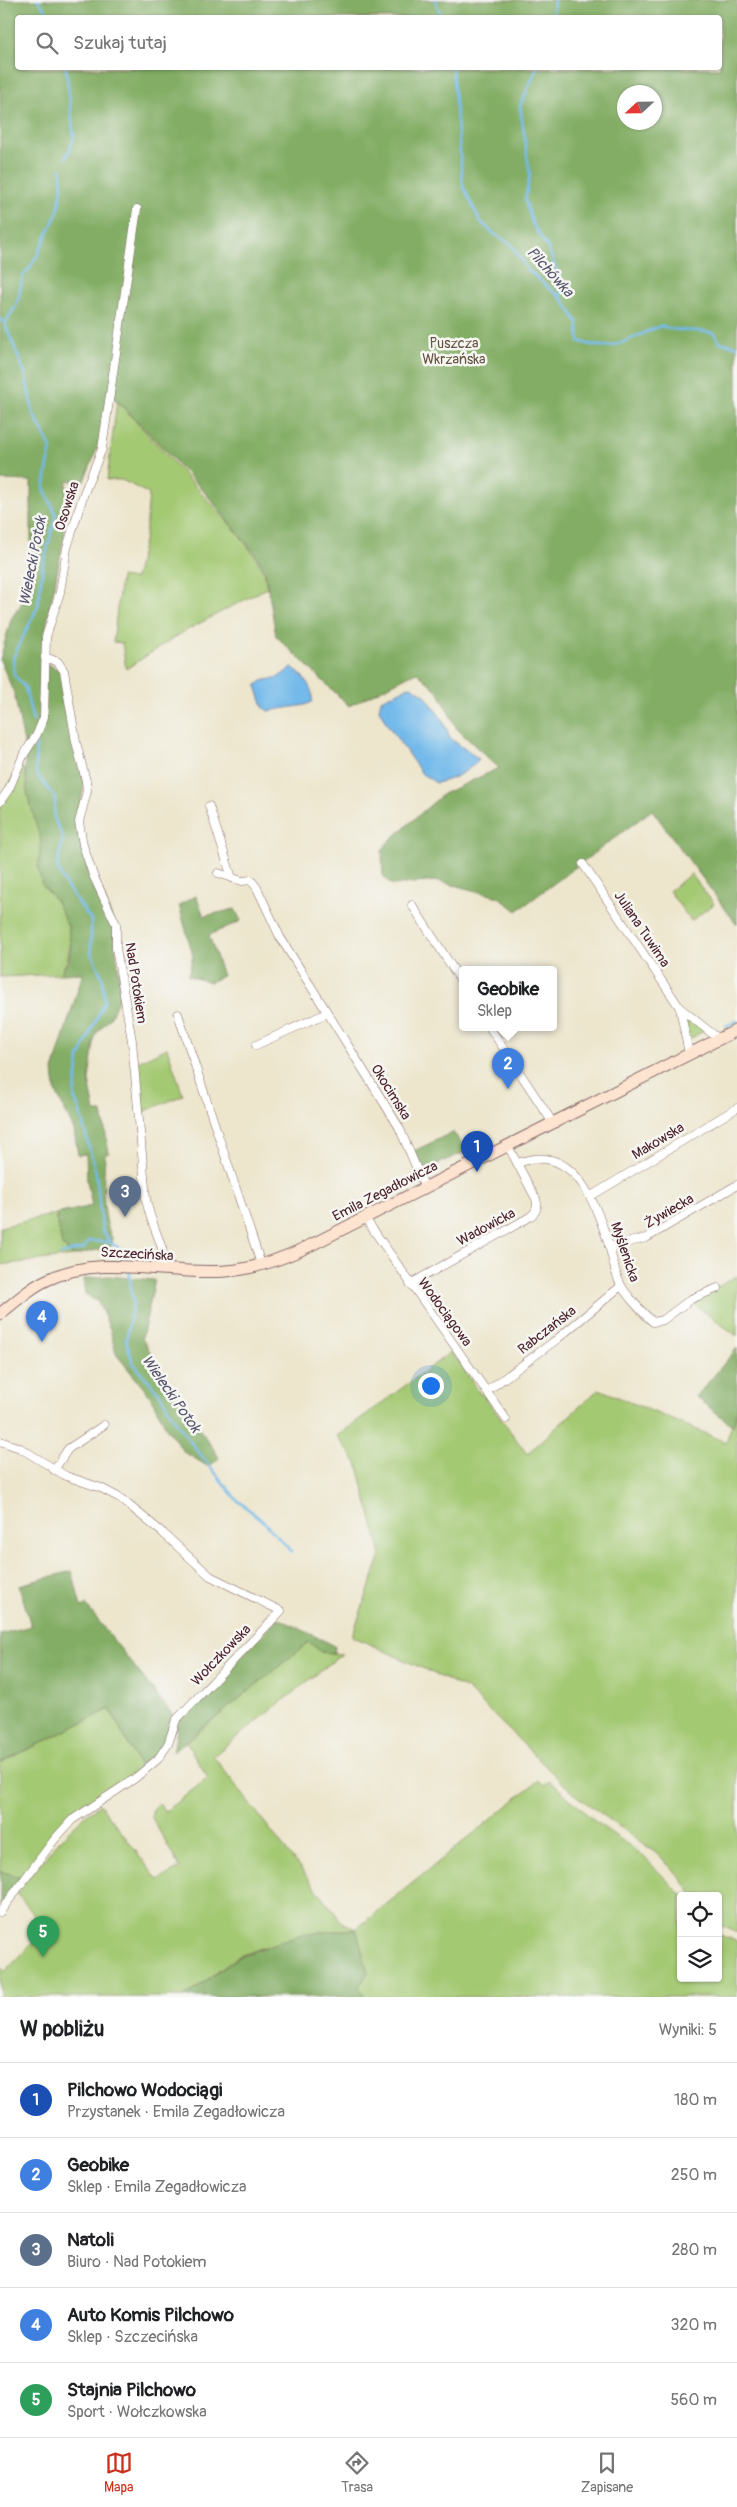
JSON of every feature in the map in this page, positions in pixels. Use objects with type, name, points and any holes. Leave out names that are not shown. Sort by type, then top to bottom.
[{"type":"main road","name":"Emila Zegadłowicza","points":[[283,1258],[737,1030]]},
{"type":"main road","name":"Szczecińska","points":[[0,1314],[32,1289],[51,1278],[80,1269],[112,1266],[166,1270],[226,1271],[283,1258]]},
{"type":"street","name":"Osowska","points":[[0,802],[9,789],[23,756],[37,734],[44,717],[46,637],[60,592],[67,548],[84,493],[102,449],[106,431],[137,210]]},
{"type":"street","name":"Nad Potokiem","points":[[45,657],[58,662],[64,671],[86,781],[87,791],[79,822],[83,845],[93,874],[116,924],[116,948],[132,1041],[146,1199],[150,1222],[164,1256],[166,1270]]},
{"type":"street","points":[[209,806],[232,878]]},
{"type":"street","name":"Juliana Tuwima","points":[[583,864],[680,1008],[719,1039]]},
{"type":"street","name":"Okocimska","points":[[218,873],[242,881],[251,880],[257,888],[280,937],[399,1127],[425,1188]]},
{"type":"street","points":[[412,904],[459,978]]},
{"type":"street","name":"Juliana Tuwima","points":[[680,1008],[689,1054]]},
{"type":"street","points":[[256,1045],[327,1013]]},
{"type":"street","points":[[178,1014],[261,1264]]},
{"type":"street","points":[[492,1031],[553,1123]]},
{"type":"street","name":"Makowska","points":[[591,1196],[737,1108]]},
{"type":"street","name":"Wadowicka","points":[[410,1284],[533,1214],[538,1203],[508,1146]]},
{"type":"street","name":"Myślenicka","points":[[518,1163],[536,1159],[555,1160],[574,1175],[591,1196],[610,1246],[621,1286],[651,1320],[656,1323],[692,1300],[718,1288]]},
{"type":"street","name":"Żywiecka","points":[[610,1246],[646,1238],[737,1185]]},
{"type":"street","name":"Wodociągowa","points":[[365,1218],[506,1419]]},
{"type":"street","name":"Rabczańska","points":[[486,1391],[556,1340],[621,1286]]},
{"type":"street","points":[[54,1470],[68,1449],[104,1425]]},
{"type":"street","name":"Wołczkowska","points":[[0,1441],[20,1448],[54,1470],[101,1488],[120,1498],[162,1532],[210,1576],[281,1611],[176,1720],[168,1744],[149,1768],[72,1820],[54,1840],[0,1912]]},
{"type":"green space","name":"Puszcza Wkrzańska","points":[[0,0],[737,0],[737,925],[652,810],[517,911],[499,897],[438,881],[392,885],[383,876],[382,851],[388,842],[443,794],[499,768],[457,729],[438,691],[416,672],[349,706],[276,636],[265,571],[256,555],[205,493],[118,401],[108,396],[100,442],[84,481],[67,481],[64,538],[44,637],[42,661],[62,672],[84,785],[77,825],[112,918],[122,998],[119,998],[110,1018],[95,1035],[89,1080],[95,1112],[102,1112],[109,1153],[105,1154],[104,1209],[113,1240],[109,1250],[97,1250],[73,1256],[62,1245],[56,1214],[92,1206],[87,1181],[86,1154],[78,1155],[74,1130],[55,1090],[53,1070],[83,973],[60,974],[68,962],[71,947],[68,926],[54,898],[42,885],[38,868],[41,841],[27,793],[24,743],[14,693],[0,660],[11,619],[27,595],[31,566],[31,481],[0,480]]},
{"type":"green space","points":[[117,401],[236,531],[255,556],[264,572],[267,588],[185,631],[126,669],[122,643],[113,642],[121,577],[135,579],[145,537],[149,494],[122,480],[107,480]]},
{"type":"green space","points":[[19,766],[24,769],[39,831],[41,845],[40,871],[43,884],[60,909],[70,937],[68,955],[60,974],[0,977],[0,802]]},
{"type":"green space","points":[[691,874],[714,904],[691,921],[669,891]]},
{"type":"green space","points":[[196,896],[204,916],[235,909],[241,921],[209,935],[223,976],[210,982],[188,976],[193,956],[179,905]]},
{"type":"green space","points":[[685,1016],[705,1030],[688,1040]]},
{"type":"green space","points":[[167,1048],[183,1095],[141,1113],[136,1063]]},
{"type":"green space","points":[[453,1132],[467,1151],[422,1171],[414,1151]]},
{"type":"green space","points":[[56,1214],[62,1245],[73,1256],[0,1265],[0,1227]]},
{"type":"green space","points":[[107,1276],[155,1280],[142,1338],[176,1396],[219,1458],[209,1467],[184,1452],[167,1429],[150,1396],[116,1354],[110,1329],[98,1302],[85,1294],[83,1279]]},
{"type":"green space","points":[[737,1276],[737,1336],[694,1304],[709,1292]]},
{"type":"green space","points":[[737,1348],[737,1410],[733,1426],[696,1397]]},
{"type":"green space","points":[[452,1351],[455,1359],[458,1360],[480,1394],[483,1394],[527,1454],[599,1389],[726,1442],[737,1410],[737,1933],[722,1926],[722,1892],[690,1892],[660,1856],[574,1794],[467,1689],[352,1636],[381,1555],[357,1463],[337,1436]]},
{"type":"green space","points":[[72,1571],[81,1607],[86,1605],[178,1722],[278,1618],[335,1646],[334,1653],[321,1652],[309,1642],[173,1752],[178,1725],[158,1752],[141,1769],[110,1709],[0,1763],[0,1634],[31,1626],[19,1585]]},
{"type":"green space","points":[[309,1642],[321,1652],[342,1654],[213,1756],[342,1922],[356,1929],[301,1934],[239,1956],[184,1997],[0,1997],[0,1966],[6,1971],[45,1929],[17,1893],[55,1845],[100,1804],[158,1880],[180,1868],[151,1816],[154,1808],[159,1803],[164,1812],[208,1778],[186,1742]]},
{"type":"green space","points":[[110,1709],[141,1769],[77,1812],[59,1830],[22,1878],[0,1871],[0,1763]]},
{"type":"green space","points":[[539,1780],[544,1785],[550,1781],[597,1823],[640,1853],[679,1892],[677,1892],[677,1982],[722,1982],[722,1935],[737,1941],[737,1997],[365,1997],[359,1987],[368,1972],[356,1929]]},
{"type":"green space","points":[[0,1871],[22,1878],[0,1905]]},
{"type":"green space","points":[[356,1929],[368,1972],[359,1987],[365,1997],[184,1997],[239,1957],[301,1934]]},
{"type":"water","points":[[292,667],[304,678],[310,687],[312,702],[305,705],[268,711],[263,707],[256,686],[262,681],[279,677]]},
{"type":"water","points":[[411,686],[425,695],[442,719],[451,739],[479,759],[459,775],[436,783],[422,774],[387,724],[379,709],[381,700]]},
{"type":"waterway","points":[[38,0],[49,15]]},
{"type":"waterway","name":"Pilchówka","points":[[435,0],[441,15]]},
{"type":"waterway","points":[[553,15],[554,0]]},
{"type":"waterway","points":[[66,70],[74,138],[66,158]]},
{"type":"waterway","name":"Pilchówka","points":[[452,70],[463,186],[480,221],[494,234],[511,244],[527,269],[563,300],[578,323],[579,341],[591,345],[612,346],[661,326],[714,333],[719,342],[737,346]]},
{"type":"waterway","points":[[536,70],[520,106],[530,175],[525,200],[533,225],[548,248],[558,274],[562,300]]},
{"type":"waterway","points":[[5,324],[17,304],[23,276],[39,252],[58,211],[62,188],[61,169]]},
{"type":"waterway","name":"Wielecki Potok","points":[[0,319],[5,324],[25,373],[33,413],[51,448],[44,488],[56,515],[43,565],[38,606],[13,658],[14,675],[25,687],[33,721]]},
{"type":"waterway","name":"Wielecki Potok","points":[[36,744],[36,773],[55,798],[54,818],[63,838],[57,867],[65,884],[91,920],[91,952],[102,977],[105,1000],[79,1058],[74,1097],[96,1173],[102,1230],[110,1242],[126,1253],[127,1263]]},
{"type":"waterway","points":[[726,1026],[737,1021]]},
{"type":"waterway","points":[[61,1254],[83,1249],[89,1241],[110,1242]]},
{"type":"waterway","name":"Wielecki Potok","points":[[129,1271],[133,1303],[126,1341],[133,1363],[160,1394],[172,1416],[189,1440],[236,1499],[264,1522],[292,1552]]},
{"type":"place","name":"Geobike","points":[[508,1089]]},
{"type":"place","name":"Pilchowo Wodociągi","points":[[477,1172]]},
{"type":"place","name":"Natoli","points":[[125,1217]]},
{"type":"place","name":"Auto Komis Pilchowo","points":[[42,1342]]},
{"type":"place","name":"Stajnia Pilchowo","points":[[43,1957]]}]
